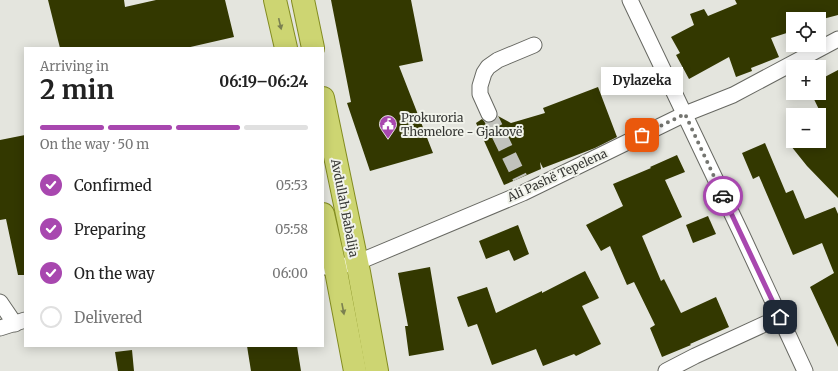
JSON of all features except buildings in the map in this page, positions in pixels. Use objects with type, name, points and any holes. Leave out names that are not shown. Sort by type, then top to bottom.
[{"type":"main road","points":[[275,0],[286,47]]},
{"type":"main road","points":[[303,0],[313,47]]},
{"type":"main road","name":"Avdullah Babalija","points":[[324,103],[377,371]]},
{"type":"main road","name":"Avdullah Babalija","points":[[324,221],[331,268],[354,371]]},
{"type":"street","points":[[630,0],[805,371]]},
{"type":"street","name":"Ali Pashë Tepelena","points":[[331,268],[357,267],[523,184],[685,114],[733,95],[838,40]]},
{"type":"street","points":[[489,114],[480,94],[480,86],[484,73],[488,67],[498,60],[534,45]]},
{"type":"street","points":[[0,302],[20,322],[0,328]]},
{"type":"street","points":[[666,371],[780,317]]},
{"type":"tunnel","points":[[489,114],[520,178]]},
{"type":"way so far","points":[[642,135],[685,114],[723,196]]},
{"type":"place","name":"Dylazeka","points":[[642,135]]},
{"type":"place","name":"Prokuroria Themelore - Gjakovë","points":[[388,139]]},
{"type":"route","points":[[723,196],[780,317]]}]
